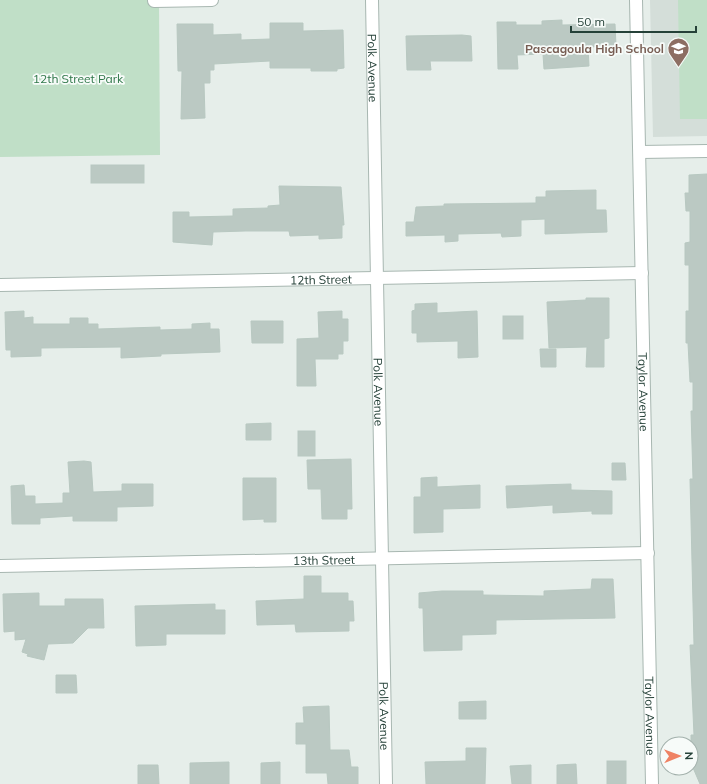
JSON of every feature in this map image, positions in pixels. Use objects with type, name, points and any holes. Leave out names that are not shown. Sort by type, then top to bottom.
[{"type":"street","points":[[154,1],[212,0]]},
{"type":"street","name":"Polk Avenue","points":[[372,0],[386,784]]},
{"type":"street","name":"Taylor Avenue","points":[[636,0],[652,784]]},
{"type":"street","points":[[640,152],[707,151]]},
{"type":"street","name":"12th Street","points":[[0,285],[642,273]]},
{"type":"street","name":"13th Street","points":[[0,566],[648,553]]},
{"type":"shaded area","name":"Pascagoula High School","points":[[650,0],[707,0],[707,136],[653,137]]},
{"type":"green space","name":"12th Street Park","points":[[0,0],[159,0],[160,155],[0,157]]},
{"type":"green space","points":[[678,0],[707,0],[707,119],[680,119]]},
{"type":"building","points":[[562,20],[562,25],[615,24],[616,46],[588,47],[589,66],[544,69],[543,54],[517,55],[518,69],[498,69],[497,22],[516,22],[516,25],[542,25],[542,21]]},
{"type":"building","points":[[270,23],[303,23],[303,31],[343,30],[344,68],[337,69],[337,71],[311,71],[311,68],[270,68],[270,61],[214,64],[214,70],[210,70],[210,83],[204,83],[205,118],[181,119],[182,71],[178,71],[177,24],[213,24],[213,35],[241,34],[241,40],[270,39]]},
{"type":"building","points":[[406,36],[471,36],[472,61],[430,61],[431,70],[407,70]]},
{"type":"building","points":[[91,165],[144,165],[144,183],[91,183]]},
{"type":"building","points":[[707,174],[707,784],[700,784],[697,776],[699,776],[699,736],[691,736],[694,735],[690,645],[694,645],[690,479],[693,479],[691,411],[693,411],[693,382],[690,382],[688,343],[686,343],[686,311],[689,311],[689,265],[685,265],[685,243],[690,242],[690,211],[686,211],[685,193],[689,193],[689,175]]},
{"type":"building","points":[[279,186],[341,187],[344,225],[342,225],[342,238],[319,239],[319,235],[290,236],[289,231],[245,231],[213,232],[212,245],[173,242],[173,212],[189,212],[189,217],[233,216],[233,209],[268,208],[268,206],[280,205]]},
{"type":"building","points":[[596,190],[596,210],[606,210],[607,232],[545,234],[545,219],[521,220],[521,236],[502,237],[501,233],[458,234],[458,241],[445,242],[445,235],[406,236],[406,222],[414,222],[416,207],[444,206],[444,204],[536,203],[536,197],[546,197],[546,191]]},
{"type":"building","points":[[586,298],[609,298],[609,338],[604,339],[604,367],[586,367],[587,347],[549,348],[547,302],[586,300]]},
{"type":"building","points":[[437,303],[437,313],[477,311],[478,357],[458,358],[458,341],[417,342],[417,333],[412,333],[412,311],[415,310],[415,304]]},
{"type":"building","points":[[24,311],[24,318],[33,317],[33,324],[70,324],[70,318],[88,318],[88,324],[98,324],[98,329],[160,327],[160,330],[192,329],[192,324],[210,323],[210,329],[219,329],[220,352],[161,354],[161,356],[121,358],[121,347],[41,348],[41,356],[11,357],[11,350],[6,350],[5,312]]},
{"type":"building","points":[[342,311],[342,319],[348,319],[348,341],[343,341],[343,354],[338,354],[338,359],[315,359],[316,386],[297,386],[297,339],[319,338],[318,312]]},
{"type":"building","points":[[503,316],[523,316],[523,339],[503,339]]},
{"type":"building","points":[[251,321],[283,321],[283,343],[252,343]]},
{"type":"building","points":[[540,349],[556,349],[556,367],[541,367]]},
{"type":"building","points":[[271,423],[271,440],[246,440],[246,424]]},
{"type":"building","points":[[298,431],[315,431],[315,456],[298,456]]},
{"type":"building","points":[[351,459],[352,509],[347,509],[347,519],[322,519],[321,489],[308,489],[307,460]]},
{"type":"building","points":[[68,462],[91,462],[93,492],[122,491],[122,484],[153,484],[153,506],[117,507],[117,521],[73,521],[73,516],[40,518],[40,524],[12,524],[11,486],[24,485],[25,496],[35,496],[35,504],[63,503],[63,493],[70,493]]},
{"type":"building","points":[[612,463],[625,463],[626,480],[612,480]]},
{"type":"building","points":[[437,477],[437,487],[480,485],[480,508],[443,509],[443,532],[414,533],[414,497],[421,497],[421,478]]},
{"type":"building","points":[[243,478],[276,478],[276,522],[264,522],[264,519],[243,520]]},
{"type":"building","points":[[571,484],[571,490],[612,491],[612,514],[592,514],[592,511],[553,513],[553,505],[507,508],[506,486]]},
{"type":"building","points":[[304,576],[321,576],[321,593],[348,593],[348,601],[353,601],[354,621],[349,621],[349,631],[296,632],[295,624],[257,625],[256,601],[304,599]]},
{"type":"building","points":[[592,579],[613,579],[615,618],[496,620],[496,634],[462,635],[462,650],[424,651],[423,608],[419,608],[419,593],[442,591],[483,591],[483,595],[544,596],[544,591],[591,589]]},
{"type":"building","points":[[39,593],[39,606],[65,606],[65,599],[103,599],[104,628],[88,628],[73,643],[48,644],[44,660],[27,656],[28,654],[22,652],[26,639],[15,640],[15,631],[4,632],[3,594]]},
{"type":"building","points":[[215,604],[215,610],[225,610],[225,634],[166,634],[166,645],[136,646],[135,606]]},
{"type":"building","points":[[56,675],[76,675],[77,693],[56,693]]},
{"type":"building","points":[[486,701],[486,719],[459,719],[459,702]]},
{"type":"building","points":[[329,706],[330,750],[349,750],[351,767],[358,767],[358,784],[328,784],[327,773],[306,773],[306,744],[296,744],[296,723],[304,723],[303,707]]},
{"type":"building","points":[[466,748],[486,748],[485,784],[426,784],[425,762],[466,761]]},
{"type":"building","points":[[607,761],[626,761],[626,784],[607,784]]},
{"type":"building","points":[[229,762],[229,784],[190,784],[190,763]]},
{"type":"building","points":[[280,762],[280,784],[261,784],[261,763]]},
{"type":"building","points":[[576,764],[577,784],[557,784],[557,765]]},
{"type":"building","points":[[138,765],[158,765],[159,784],[138,784]]},
{"type":"building","points":[[531,765],[531,784],[512,784],[510,766]]},
{"type":"place","name":"Pascagoula High School","points":[[679,68]]}]
